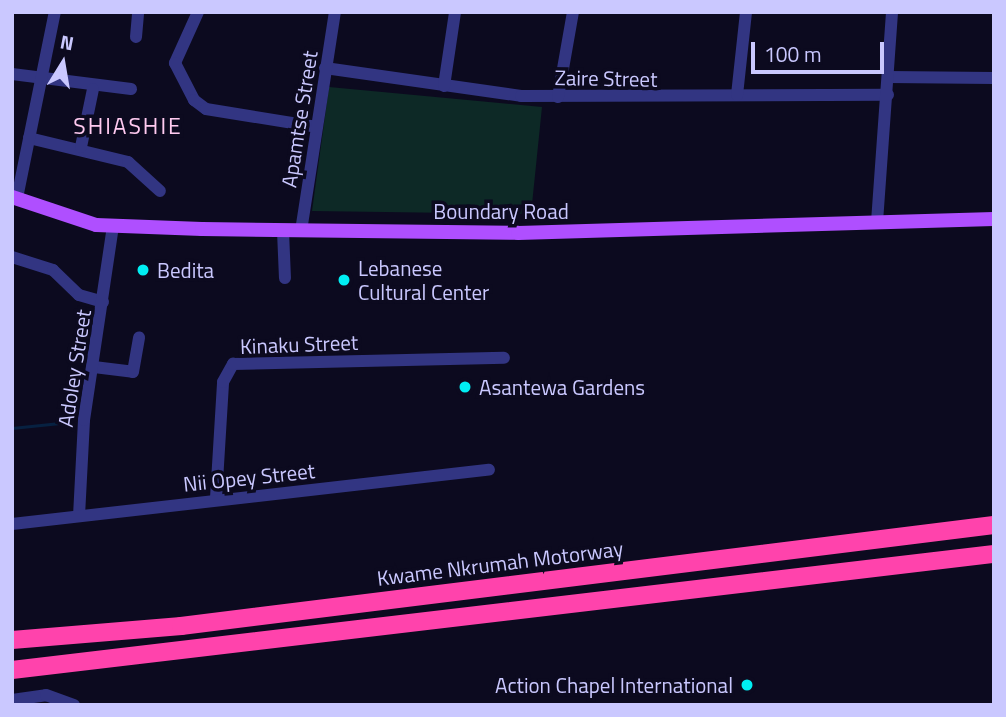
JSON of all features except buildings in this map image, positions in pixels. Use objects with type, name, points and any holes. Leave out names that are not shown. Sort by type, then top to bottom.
[{"type":"highway","name":"Kwame Nkrumah Motorway","points":[[12,640],[181,626],[994,525]]},
{"type":"highway","points":[[12,670],[994,554]]},
{"type":"main road","name":"Boundary Road","points":[[15,198],[113,227],[301,232],[531,233],[994,219]]},
{"type":"street","points":[[15,198],[55,12]]},
{"type":"street","points":[[136,37],[138,12]]},
{"type":"street","points":[[198,12],[175,63],[206,109],[317,127]]},
{"type":"street","name":"Apamtse Street","points":[[301,232],[335,12]]},
{"type":"street","points":[[444,86],[455,12]]},
{"type":"street","points":[[558,97],[573,12]]},
{"type":"street","points":[[737,95],[746,12]]},
{"type":"street","points":[[877,222],[892,12]]},
{"type":"street","name":"Zaire Street","points":[[326,68],[444,86],[558,97],[888,94]]},
{"type":"street","points":[[12,74],[93,89],[131,89]]},
{"type":"street","points":[[888,77],[994,78]]},
{"type":"street","points":[[81,147],[93,89]]},
{"type":"street","points":[[29,138],[81,147],[128,162],[160,191]]},
{"type":"street","name":"Adoley Street","points":[[79,516],[94,367],[113,227]]},
{"type":"street","points":[[283,231],[285,278]]},
{"type":"street","points":[[12,257],[53,270],[79,295],[103,302]]},
{"type":"street","points":[[94,367],[132,372],[139,338]]},
{"type":"street","name":"Kinaku Street","points":[[216,498],[223,382],[233,364],[504,358]]},
{"type":"street","name":"Nii Opey Street","points":[[12,524],[216,498],[489,470]]},
{"type":"street","points":[[12,700],[47,695],[74,705]]},
{"type":"green space","points":[[329,87],[542,107],[531,214],[312,211]]},
{"type":"waterway","points":[[12,428],[60,423]]},
{"type":"place","name":"Bedita","points":[[143,270]]},
{"type":"place","name":"Lebanese Cultural Center","points":[[344,280]]},
{"type":"place","name":"Asantewa Gardens","points":[[465,387]]},
{"type":"place","name":"Action Chapel International","points":[[747,685]]},
{"type":"district","name":"SHIASHIE","points":[[128,126]]}]
